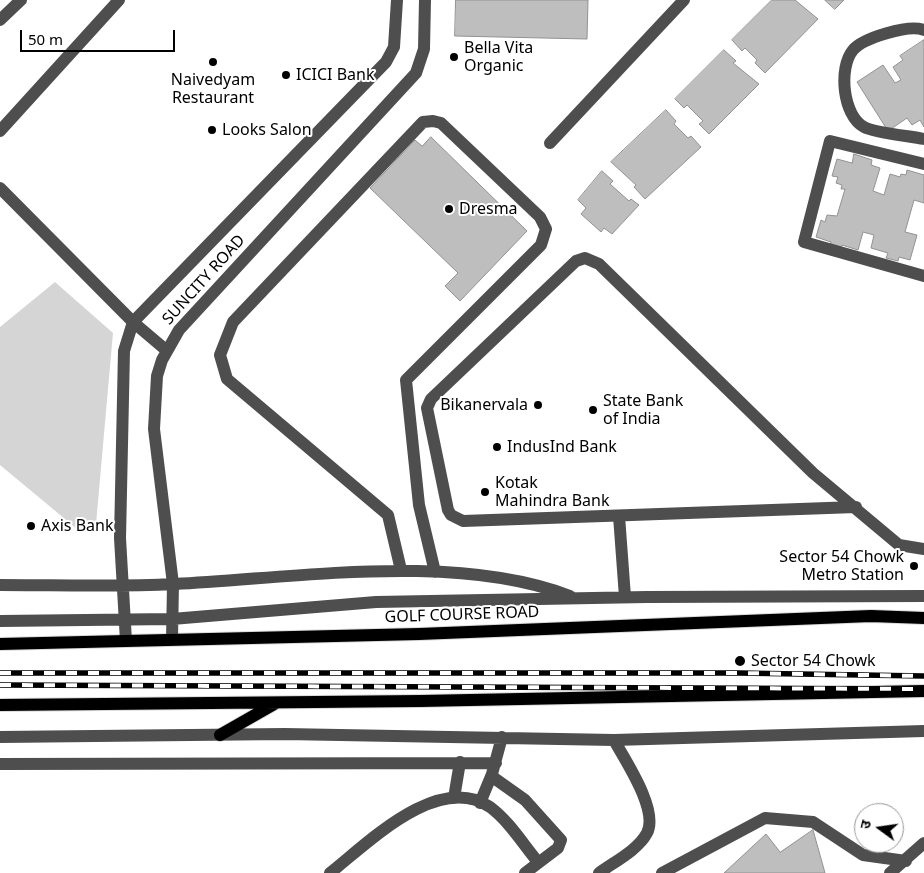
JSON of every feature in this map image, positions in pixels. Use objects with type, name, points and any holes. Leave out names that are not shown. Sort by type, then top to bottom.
[{"type":"main road","name":"GOLF COURSE ROAD","points":[[0,644],[419,634],[871,616],[924,618]]},
{"type":"main road","points":[[0,705],[924,691]]},
{"type":"main road","points":[[220,735],[279,702]]},
{"type":"street","points":[[0,20],[21,0]]},
{"type":"street","points":[[0,131],[119,0]]},
{"type":"street","name":"SUNCITY ROAD","points":[[126,641],[120,538],[124,351],[133,322],[386,62],[394,47],[397,0]]},
{"type":"street","name":"SUNCITY ROAD","points":[[172,639],[173,584],[154,429],[157,376],[166,350],[178,330],[416,73],[424,49],[425,0]]},
{"type":"street","points":[[550,143],[684,0]]},
{"type":"street","points":[[924,30],[906,28],[874,38],[853,49],[848,57],[844,84],[851,114],[864,127],[924,139]]},
{"type":"street","points":[[401,570],[388,514],[227,379],[220,355],[233,322],[424,122],[433,120],[441,123],[540,217],[546,229],[541,245],[406,380],[419,505],[435,572]]},
{"type":"street","points":[[924,164],[830,141],[804,242],[924,276]]},
{"type":"street","points":[[0,188],[133,322],[166,350]]},
{"type":"street","points":[[856,507],[463,521],[456,519],[448,510],[427,408],[431,399],[576,261],[585,258],[600,264],[802,463],[856,507],[899,546],[924,549]]},
{"type":"street","points":[[620,516],[625,598]]},
{"type":"street","points":[[0,585],[173,584],[401,570],[484,576],[542,585],[577,599]]},
{"type":"street","points":[[0,621],[172,619],[376,602],[924,596]]},
{"type":"street","points":[[0,737],[220,735],[502,737],[614,740],[924,731]]},
{"type":"street","points":[[480,803],[494,769],[502,737]]},
{"type":"street","points":[[599,873],[637,844],[647,833],[649,824],[647,805],[614,740]]},
{"type":"street","points":[[0,764],[460,762],[494,769]]},
{"type":"street","points":[[454,798],[460,762]]},
{"type":"street","points":[[494,769],[496,780],[518,794],[539,814],[560,840],[558,848],[525,873]]},
{"type":"street","points":[[330,873],[403,816],[418,808],[454,798],[488,806],[506,822],[538,862]]},
{"type":"street","points":[[662,873],[765,818],[813,822],[863,855],[906,861]]},
{"type":"street","points":[[890,873],[906,861],[924,843]]},
{"type":"shaded area","points":[[55,282],[113,333],[96,524],[77,529],[0,465],[0,327]]},
{"type":"building","points":[[456,0],[588,0],[587,39],[455,36]]},
{"type":"building","points":[[772,0],[795,0],[818,19],[765,73],[755,63],[757,60],[745,48],[742,51],[732,40]]},
{"type":"building","points":[[825,0],[844,0],[835,9]]},
{"type":"building","points":[[924,40],[924,127],[920,120],[912,125],[907,118],[888,131],[857,82],[883,65],[895,83],[901,80],[893,67],[903,60],[900,56]]},
{"type":"building","points":[[724,50],[736,61],[733,63],[759,84],[709,134],[699,124],[703,121],[687,105],[684,108],[675,99]]},
{"type":"building","points":[[666,110],[676,121],[674,124],[688,138],[691,136],[701,147],[645,199],[634,187],[636,185],[611,162]]},
{"type":"building","name":"Dresma","points":[[431,137],[527,231],[460,301],[445,286],[458,273],[370,188],[415,140],[422,146]]},
{"type":"building","points":[[854,154],[872,160],[871,165],[880,168],[873,191],[884,195],[890,174],[900,177],[901,174],[906,175],[907,170],[924,175],[924,203],[914,200],[905,232],[917,235],[910,260],[899,257],[898,261],[886,258],[888,253],[871,248],[874,235],[863,232],[858,250],[842,245],[840,251],[829,248],[831,242],[816,237],[821,220],[825,222],[827,215],[837,216],[845,189],[841,189],[842,185],[836,183],[838,177],[832,176],[837,159],[852,163]]},
{"type":"building","points":[[602,171],[613,181],[610,184],[629,201],[631,199],[639,205],[612,234],[604,228],[601,232],[581,214],[586,208],[578,200]]},
{"type":"building","points":[[813,830],[825,873],[724,873],[766,834],[780,852]]},
{"type":"railway","points":[[0,673],[738,673],[924,676]]},
{"type":"railway","points":[[0,685],[924,689]]},
{"type":"place","name":"Bella Vita Organic","points":[[454,57]]},
{"type":"place","name":"Naivedyam Restaurant","points":[[213,62]]},
{"type":"place","name":"ICICI Bank","points":[[286,75]]},
{"type":"place","name":"Looks Salon","points":[[212,130]]},
{"type":"place","name":"Dresma","points":[[449,209]]},
{"type":"place","name":"Bikanervala","points":[[538,405]]},
{"type":"place","name":"State Bank of India","points":[[593,410]]},
{"type":"place","name":"IndusInd Bank","points":[[497,447]]},
{"type":"place","name":"Kotak Mahindra Bank","points":[[485,492]]},
{"type":"place","name":"Axis Bank","points":[[31,526]]},
{"type":"place","name":"Sector 54 Chowk Metro Station","points":[[914,566]]},
{"type":"place","name":"Sector 54 Chowk","points":[[740,661]]}]
